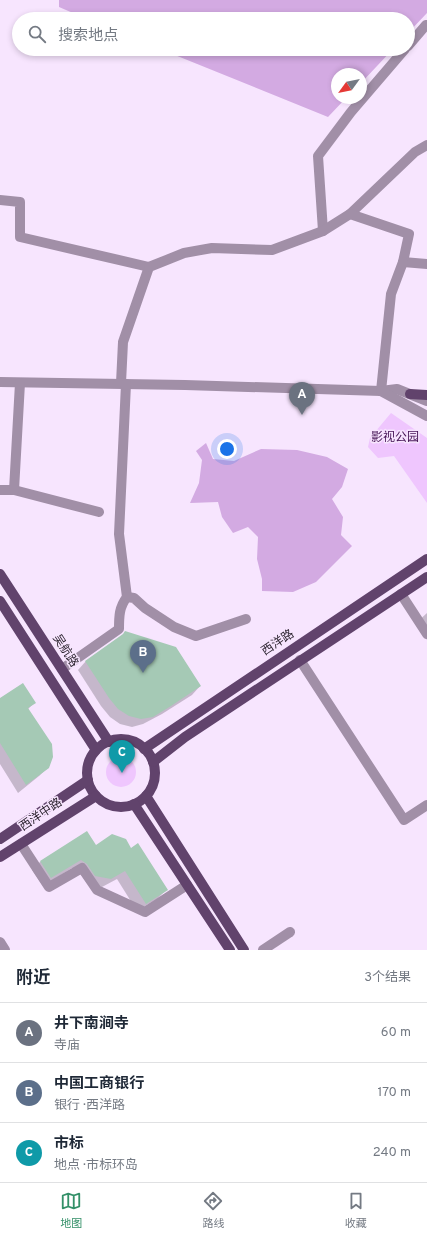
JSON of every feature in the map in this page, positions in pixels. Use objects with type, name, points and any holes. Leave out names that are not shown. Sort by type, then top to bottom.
[{"type":"main road","points":[[410,394],[427,395]]},
{"type":"main road","name":"西洋路","points":[[144,749],[427,559]]},
{"type":"main road","name":"吴航路","points":[[0,574],[109,742]]},
{"type":"main road","points":[[153,762],[185,737],[427,577]]},
{"type":"main road","points":[[0,601],[96,750]]},
{"type":"main road","points":[[74,715],[86,707]]},
{"type":"main road","points":[[178,726],[185,737]]},
{"type":"main road","points":[[118,739],[136,743],[144,749],[153,762],[154,771],[154,780],[146,796],[134,804],[124,807],[114,806],[104,802],[96,796],[88,780],[88,766],[96,750],[109,742],[118,739]]},
{"type":"main road","name":"西洋中路","points":[[0,839],[88,780]]},
{"type":"main road","name":"西洋中路","points":[[0,857],[96,796]]},
{"type":"main road","points":[[146,796],[180,847],[244,950]]},
{"type":"main road","points":[[134,804],[230,950]]},
{"type":"main road","points":[[36,814],[46,828]]},
{"type":"main road","points":[[168,855],[180,847]]},
{"type":"street","points":[[415,37],[426,24]]},
{"type":"street","points":[[323,230],[318,156],[351,112],[399,56]]},
{"type":"street","points":[[0,200],[20,202],[20,237],[149,267],[184,253],[212,248],[272,250],[323,230],[350,214],[415,152],[427,145]]},
{"type":"street","points":[[350,214],[409,234],[403,262],[391,294],[381,392]]},
{"type":"street","points":[[403,262],[427,264]]},
{"type":"street","points":[[62,669],[119,629],[119,616],[122,604],[127,598],[118,534],[123,342],[149,267]]},
{"type":"street","points":[[0,382],[123,384],[381,392],[397,389],[427,401]]},
{"type":"street","points":[[14,490],[20,383]]},
{"type":"street","points":[[381,392],[427,416]]},
{"type":"street","points":[[0,490],[14,490],[99,512]]},
{"type":"street","points":[[401,594],[427,634]]},
{"type":"street","points":[[127,598],[134,598],[145,608],[174,627],[196,636],[246,619]]},
{"type":"street","points":[[300,660],[404,820],[427,805]]},
{"type":"street","points":[[21,844],[49,888],[82,868],[97,890],[145,912],[187,885]]},
{"type":"street","points":[[263,950],[290,932]]},
{"type":"street","points":[[0,942],[6,950]]},
{"type":"green space","name":"影视公园","points":[[391,413],[427,438],[427,503],[394,456],[378,458],[368,447],[370,438]]},
{"type":"green space","points":[[121,757],[132,761],[136,772],[132,783],[121,787],[110,783],[106,772],[110,761]]},
{"type":"shaded area","points":[[59,0],[427,0],[427,13],[415,26],[415,12],[71,12],[59,7]]},
{"type":"shaded area","points":[[177,56],[386,56],[367,77],[367,68],[331,68],[331,104],[340,104],[328,117]]},
{"type":"shaded area","points":[[206,443],[213,459],[234,461],[261,449],[297,450],[327,457],[348,469],[342,487],[332,499],[343,517],[341,535],[352,546],[316,582],[293,592],[262,591],[262,579],[257,559],[258,537],[248,527],[233,533],[222,517],[218,502],[190,503],[199,483],[202,460],[196,451]]},
{"type":"building","points":[[125,631],[176,647],[201,686],[153,717],[141,719],[129,716],[118,709],[85,661]]},
{"type":"building","points":[[23,683],[36,703],[28,708],[52,744],[53,757],[49,768],[26,785],[0,743],[0,698]]},
{"type":"building","points":[[87,831],[96,845],[112,834],[126,839],[131,848],[138,843],[168,890],[146,904],[125,871],[111,879],[95,876],[87,864],[81,860],[51,878],[40,861]]},
{"type":"place","name":"井下南涧寺","points":[[302,415]]},
{"type":"place","name":"中国工商银行","points":[[143,673]]},
{"type":"place","name":"市标","points":[[122,773]]}]
